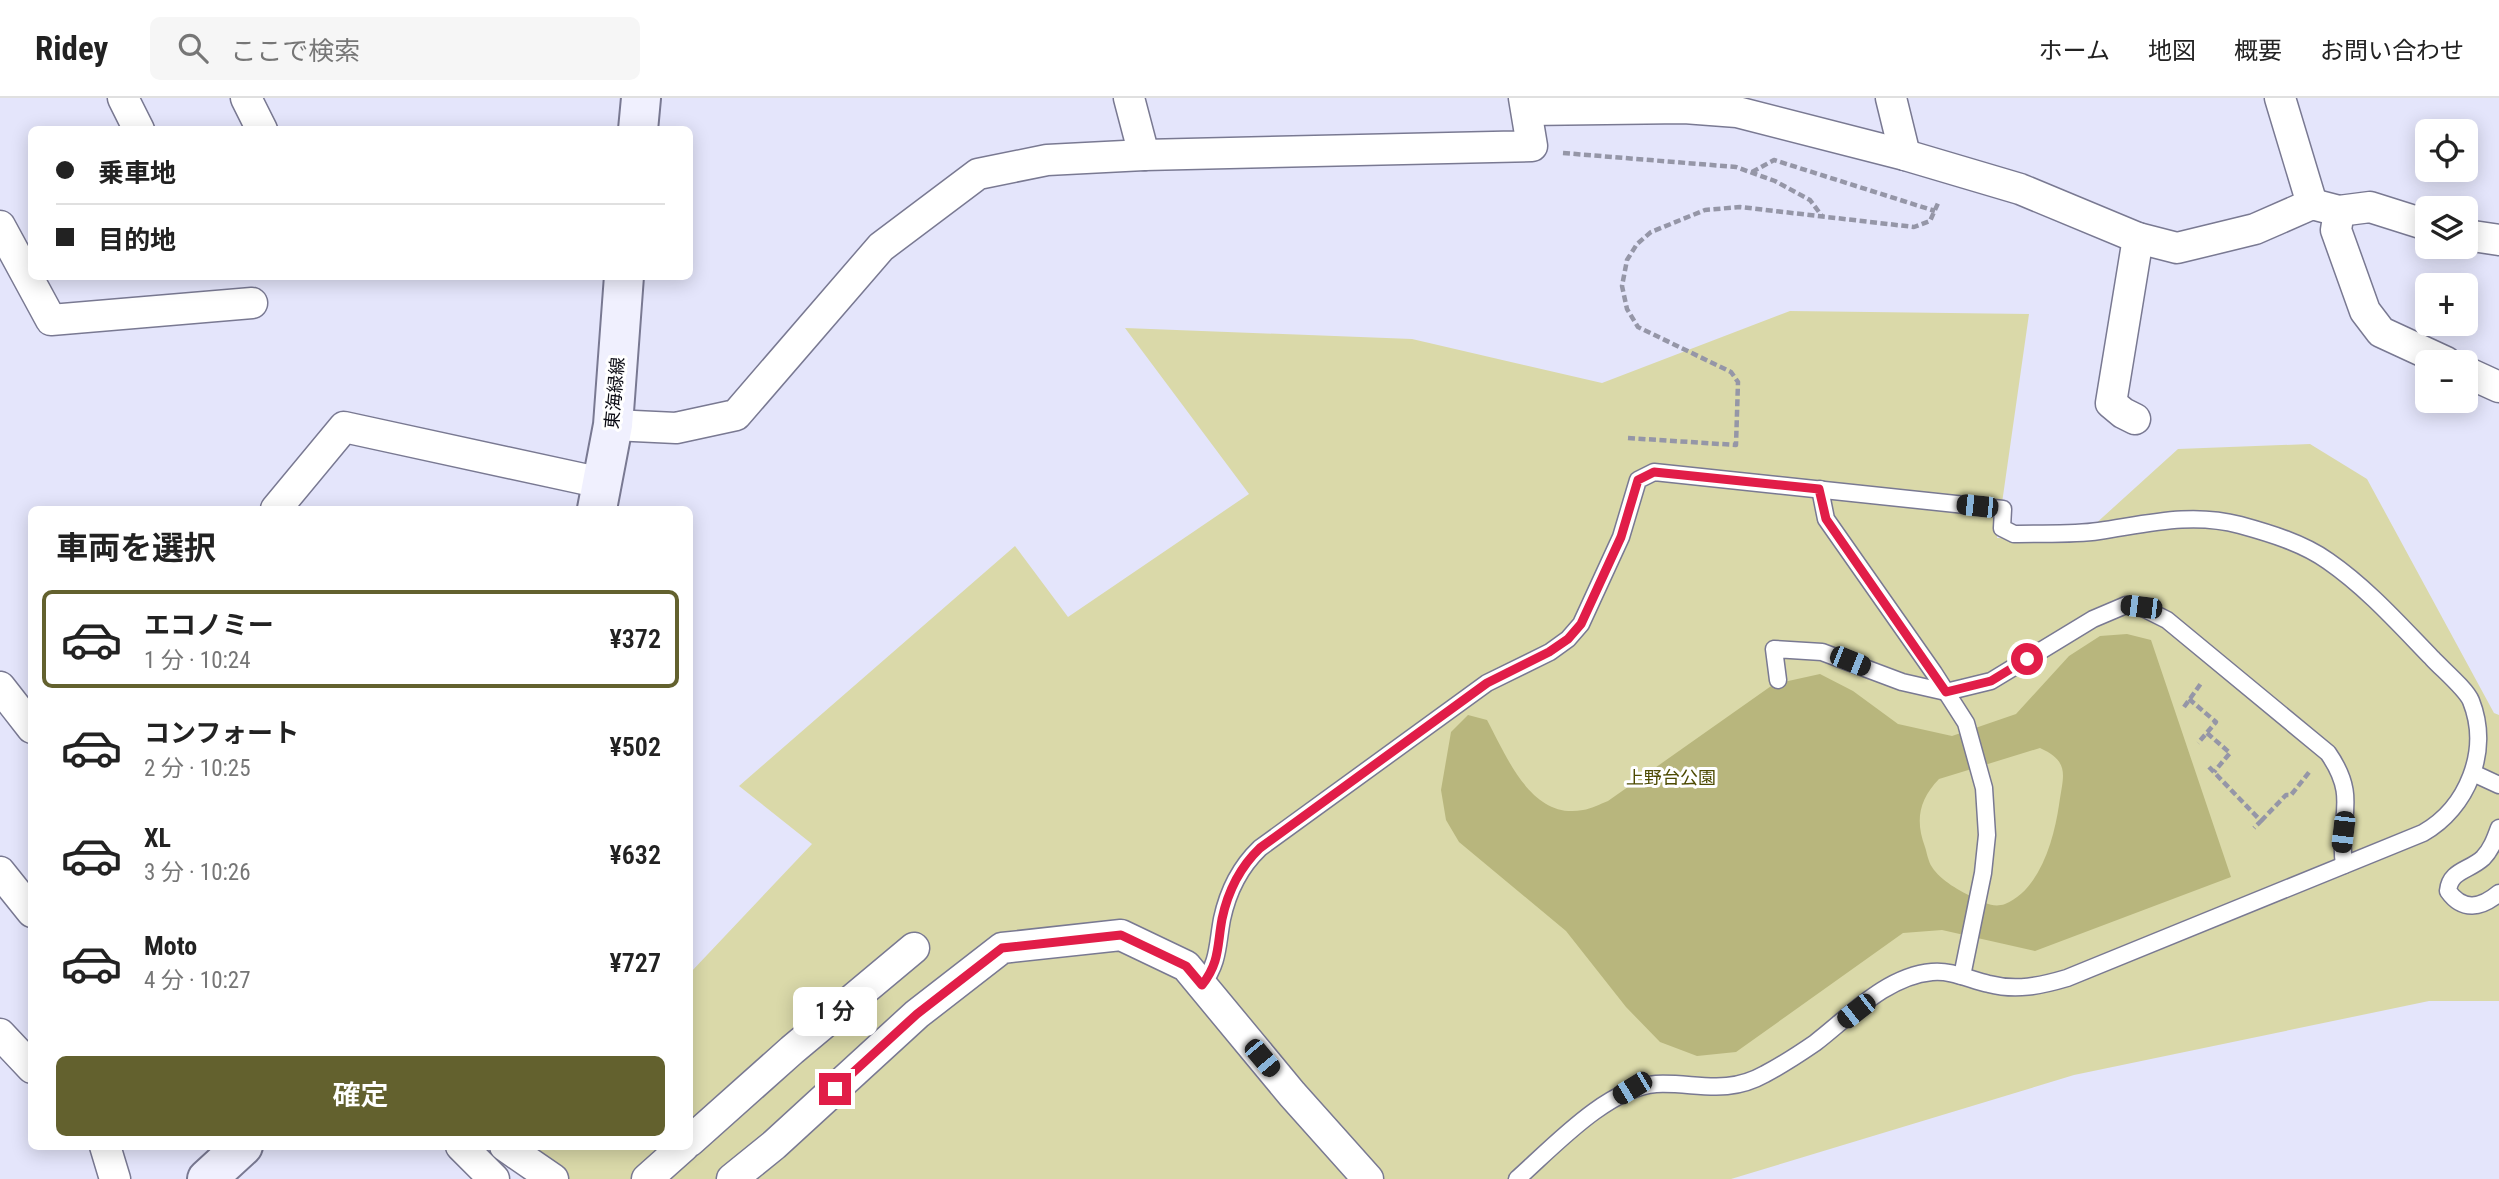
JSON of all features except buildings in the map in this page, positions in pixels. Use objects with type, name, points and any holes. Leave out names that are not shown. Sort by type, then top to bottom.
[{"type":"main road","points":[[638,126],[641,98]]},
{"type":"main road","name":"東海緑線","points":[[599,496],[613,425],[624,280]]},
{"type":"main road","points":[[207,1179],[239,1150]]},
{"type":"street","points":[[123,98],[137,126]]},
{"type":"street","points":[[246,98],[260,126]]},
{"type":"street","points":[[1129,98],[1144,155]]},
{"type":"street","points":[[1891,98],[1905,155]]},
{"type":"street","points":[[2280,98],[2336,230],[2365,311],[2381,332],[2420,350]]},
{"type":"street","points":[[613,425],[676,428],[736,415],[881,247],[978,174],[1047,160],[1144,155],[1532,146],[1525,104],[1737,112],[2020,188],[2138,238],[2177,248],[2255,229],[2325,207],[2370,206],[2415,221]]},
{"type":"street","points":[[0,226],[28,278]]},
{"type":"street","points":[[2478,237],[2499,240]]},
{"type":"street","points":[[2135,419],[2111,403],[2138,238]]},
{"type":"street","points":[[29,280],[51,320],[252,303]]},
{"type":"street","points":[[2478,377],[2499,387]]},
{"type":"street","points":[[278,506],[344,427],[599,496]]},
{"type":"street","points":[[0,687],[28,724]]},
{"type":"street","points":[[0,872],[28,907]]},
{"type":"street","points":[[732,1179],[774,1145],[917,1014],[1002,948],[1121,935],[1186,966],[1292,1094],[1368,1179]]},
{"type":"street","points":[[693,1138],[914,948]]},
{"type":"street","points":[[0,1034],[28,1064]]},
{"type":"street","points":[[108,1150],[115,1179]]},
{"type":"street","points":[[465,1150],[494,1179]]},
{"type":"street","points":[[511,1150],[552,1179]]},
{"type":"street","points":[[647,1179],[680,1150]]},
{"type":"lane","points":[[1202,985],[1214,969],[1231,887],[1245,862],[1260,848],[1487,683],[1549,652],[1568,639],[1581,624],[1621,537],[1638,480],[1654,472],[2003,509],[2002,528],[2014,534],[2097,532],[2151,521],[2187,518],[2236,524],[2272,534],[2326,559],[2372,597],[2471,699],[2477,749],[2473,773],[2459,801],[2442,822],[2423,833],[2039,987],[2011,988],[1964,969],[1931,972],[1906,979],[1878,994],[1812,1045],[1763,1076],[1723,1087],[1657,1084],[1632,1088],[1575,1127],[1517,1179]]},
{"type":"lane","points":[[1819,489],[1826,519],[1966,723],[1984,788],[1987,826],[1983,873],[1964,969]]},
{"type":"lane","points":[[1778,680],[1774,649],[1822,652],[1902,682],[1946,692],[1991,681],[2093,619],[2126,605],[2141,607],[2167,620],[2326,751],[2340,770],[2346,790],[2341,847],[2344,865]]},
{"type":"lane","points":[[2473,773],[2499,785]]},
{"type":"lane","points":[[2499,828],[2492,847],[2484,857],[2454,874],[2448,891],[2455,901],[2469,907],[2479,906],[2499,892]]},
{"type":"path","points":[[1532,146],[1550,152],[1736,167],[1775,181],[1810,200],[1822,216]]},
{"type":"path","points":[[1751,173],[1774,160],[1935,211]]},
{"type":"path","points":[[1628,438],[1736,445],[1738,382],[1731,372],[1638,327],[1627,309],[1622,286],[1628,260],[1637,244],[1651,232],[1705,210],[1740,206],[1914,226],[1930,221],[1952,169]]},
{"type":"path","points":[[2189,699],[2216,722],[2198,743]]},
{"type":"path","points":[[2207,733],[2230,753],[2212,770],[2261,821]]},
{"type":"path","points":[[2254,828],[2286,795],[2291,796],[2326,751]]},
{"type":"green space","name":"上野台公園","points":[[1790,311],[2029,314],[1997,538],[2082,536],[2178,449],[2310,444],[2367,479],[2494,713],[2499,715],[2499,1001],[2429,1001],[2074,1075],[1731,1179],[543,1179],[532,1150],[693,1150],[693,970],[812,844],[739,786],[1015,546],[1068,617],[1249,494],[1125,328],[1412,339],[1602,383]]},
{"type":"shaded area","points":[[2127,634],[2151,640],[2231,877],[2035,951],[1942,930],[1903,933],[1736,1052],[1697,1056],[1660,1042],[1626,1007],[1566,931],[1459,842],[1446,820],[1441,790],[1451,732],[1468,715],[1487,720],[1512,767],[1535,796],[1565,811],[1583,810],[1608,801],[1774,684],[1820,674],[1853,691],[1898,724],[1952,736],[2016,714],[2069,656],[2100,636]],"holes":[[[2040,748],[2057,759],[2063,771],[2059,805],[2049,848],[2028,887],[2005,904],[1993,905],[1982,902],[1940,876],[1929,860],[1920,828],[1923,803],[1939,779]]]},
{"type":"route","points":[[835,1089],[917,1014],[1002,948],[1121,935],[1186,966],[1202,985],[1214,969],[1231,887],[1245,862],[1260,848],[1487,683],[1549,652],[1568,639],[1581,624],[1621,537],[1638,480],[1654,472],[1819,489],[1826,519],[1946,692],[1991,681],[2027,659]]}]
